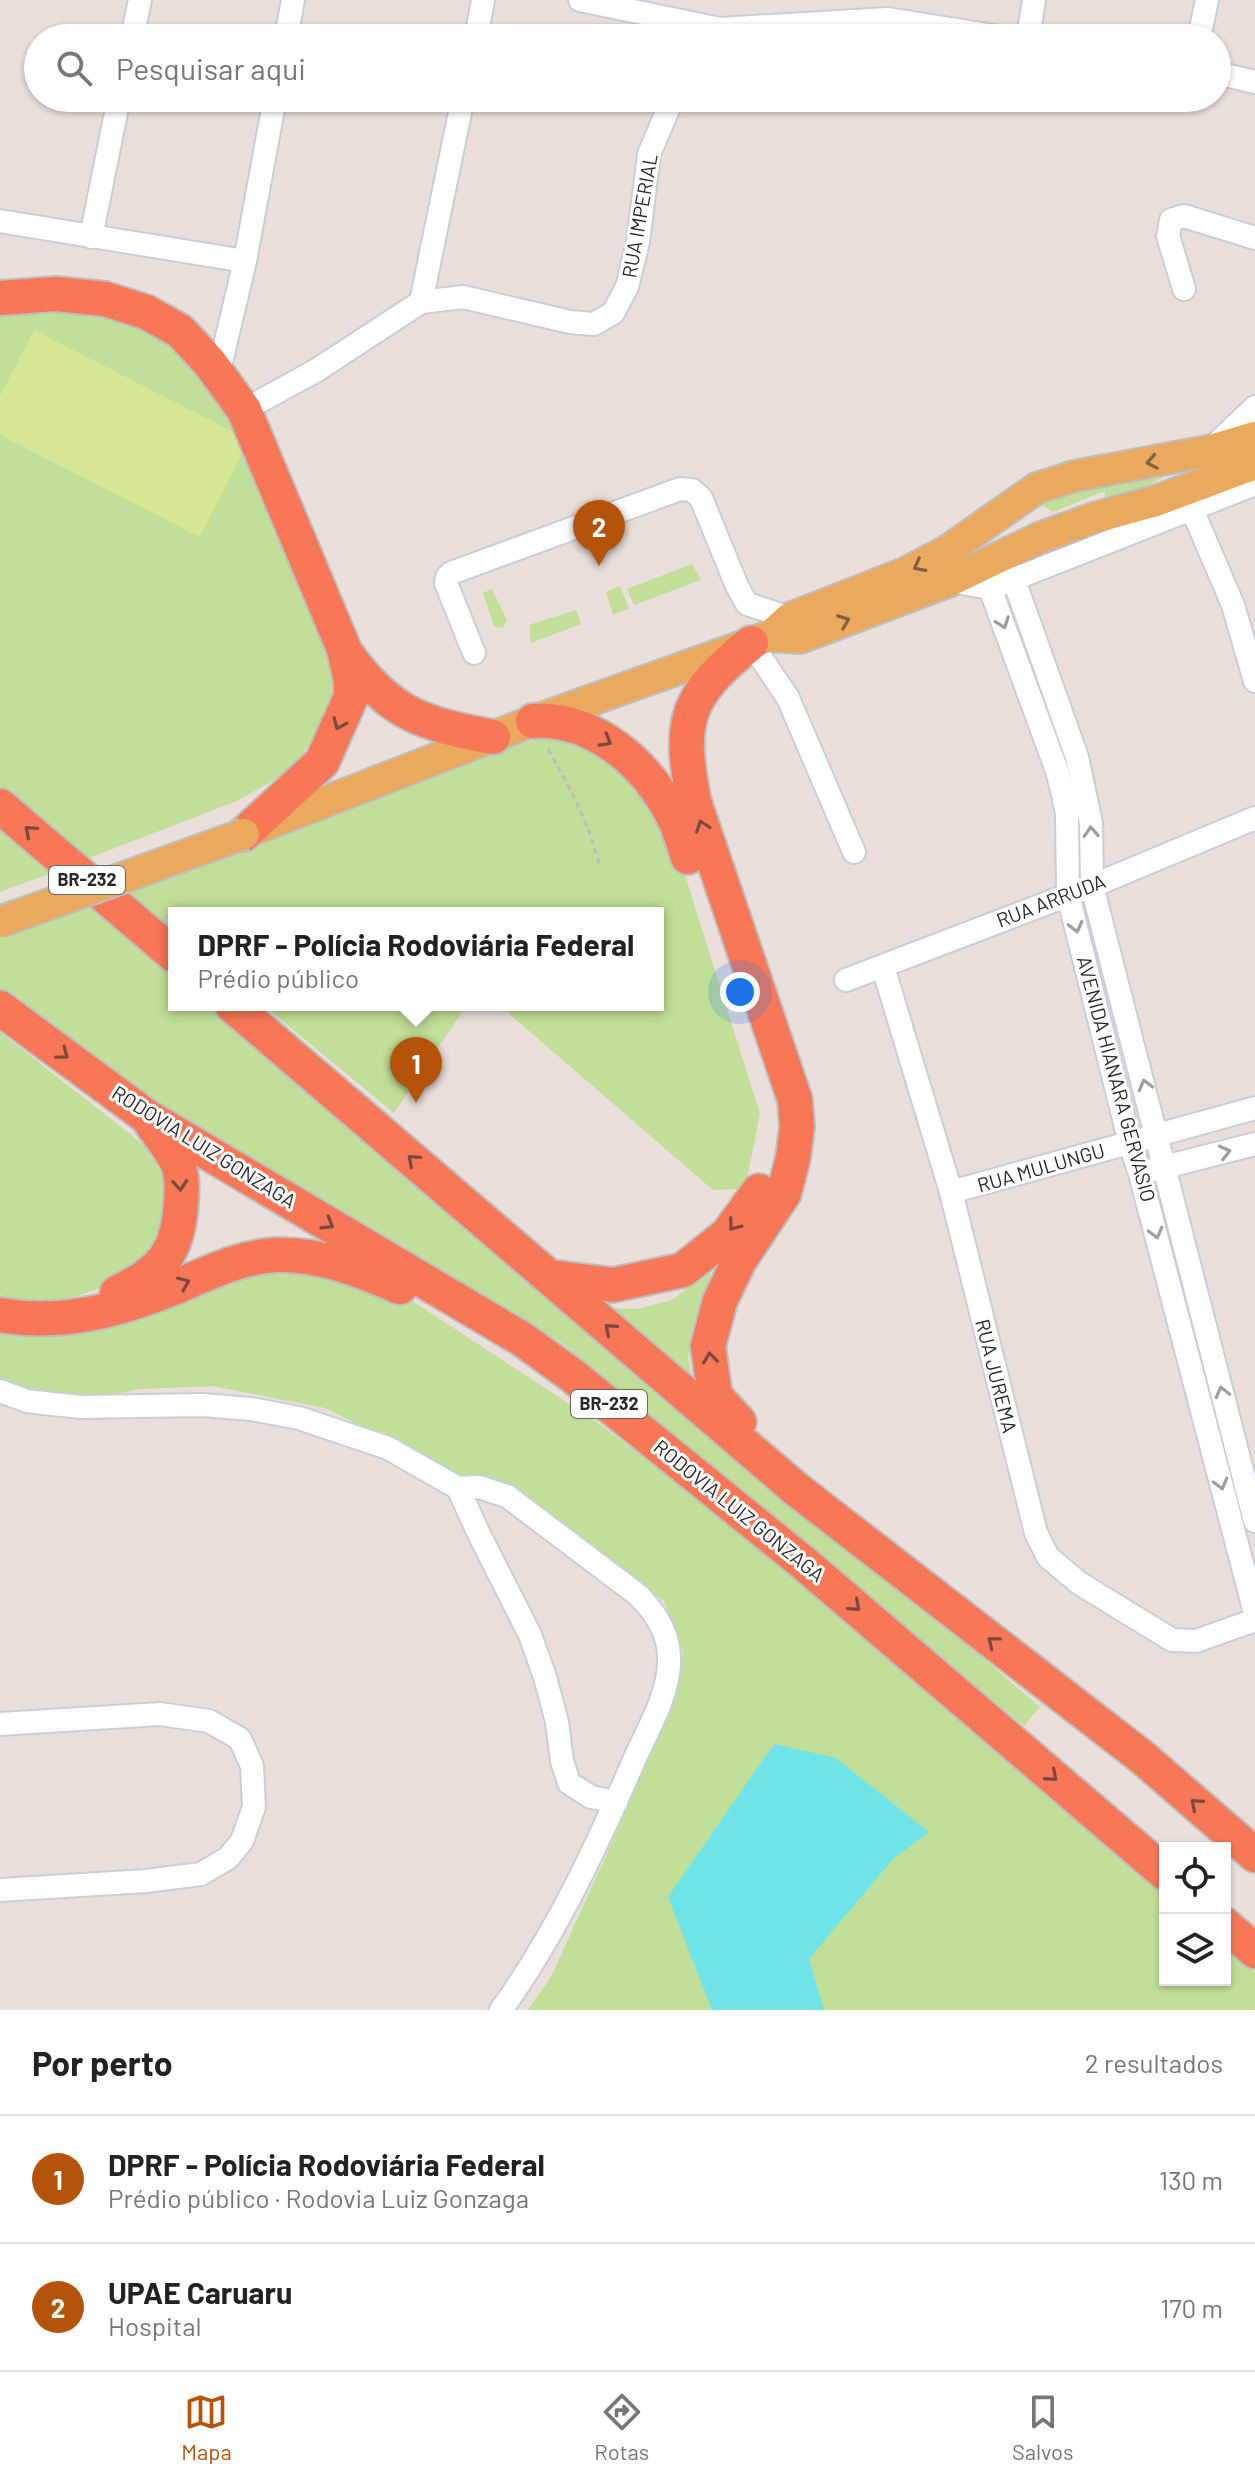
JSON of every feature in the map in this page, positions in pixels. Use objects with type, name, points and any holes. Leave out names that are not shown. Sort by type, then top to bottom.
[{"type":"highway","points":[[0,298],[56,294],[105,299],[146,312],[180,331],[244,410],[344,649],[351,681],[351,697],[322,762],[244,834]]},
{"type":"highway","points":[[770,632],[720,668],[693,706],[686,727],[686,762],[694,802],[795,1100],[797,1127],[784,1193],[739,1261],[720,1301],[708,1346],[715,1396],[796,1489]]},
{"type":"highway","points":[[344,649],[364,679],[394,705],[418,719],[444,728],[493,737]]},
{"type":"highway","points":[[533,721],[553,720],[587,731],[616,746],[648,775],[674,817],[758,1048],[776,1130],[771,1174],[728,1234],[683,1270],[613,1285],[550,1277]]},
{"type":"highway","name":"BR-232","points":[[0,806],[168,950]]},
{"type":"highway","name":"RODOVIA LUIZ GONZAGA","points":[[0,1008],[146,1116],[522,1339],[573,1376],[806,1565],[1159,1868]]},
{"type":"highway","name":"BR-232","points":[[239,1011],[796,1489],[1142,1757],[1255,1855]]},
{"type":"highway","points":[[0,1304],[30,1309],[68,1307],[102,1300],[144,1280],[171,1250],[180,1228],[183,1181],[177,1161],[146,1116]]},
{"type":"highway","points":[[0,1315],[25,1319],[88,1316],[141,1301],[238,1263],[274,1255],[317,1258],[344,1265],[522,1339]]},
{"type":"highway","points":[[1231,1930],[1255,1951]]},
{"type":"main road","points":[[0,922],[244,834],[770,632],[905,573],[947,551],[1018,499],[1048,483],[1208,451],[1255,437]]},
{"type":"main road","points":[[770,632],[800,638],[950,581],[988,575],[1039,538],[1094,518],[1156,501],[1255,464]]},
{"type":"main road","points":[[1089,475],[1101,482],[1106,492],[1094,518]]},
{"type":"main road","points":[[1018,499],[1014,515],[1018,525],[1039,538]]},
{"type":"street","points":[[135,24],[140,0]]},
{"type":"street","points":[[289,24],[293,0]]},
{"type":"street","points":[[479,24],[483,0]]},
{"type":"street","points":[[580,0],[686,11],[704,24]]},
{"type":"street","points":[[1030,24],[1034,0]]},
{"type":"street","points":[[1202,24],[1207,0]]},
{"type":"street","points":[[786,24],[890,9],[951,24]]},
{"type":"street","points":[[1231,76],[1255,82]]},
{"type":"street","points":[[91,237],[116,112]]},
{"type":"street","points":[[218,375],[245,261],[272,112]]},
{"type":"street","points":[[421,302],[460,112]]},
{"type":"street","name":"RUA IMPERIAL","points":[[244,410],[339,357],[421,302],[463,297],[570,322],[594,324],[613,313],[627,287],[638,242],[649,154],[667,112]]},
{"type":"street","points":[[1184,289],[1168,236],[1171,220],[1184,216],[1255,238]]},
{"type":"street","points":[[0,221],[245,261]]},
{"type":"street","points":[[1208,451],[1255,407]]},
{"type":"street","points":[[988,575],[1014,580],[1255,484]]},
{"type":"street","points":[[474,653],[446,583],[451,573],[680,489],[692,490],[701,498],[737,586],[770,632],[788,698],[854,852]]},
{"type":"street","points":[[1156,501],[1191,507]]},
{"type":"street","points":[[1191,507],[1233,605],[1255,681]]},
{"type":"street","name":"AVENIDA HIANARA GERVASIO","points":[[988,575],[1063,794],[1067,814],[1068,895],[1130,1143],[1255,1613]]},
{"type":"street","name":"AVENIDA HIANARA GERVASIO","points":[[1014,580],[1077,757],[1091,823],[1092,886],[1255,1521]]},
{"type":"street","name":"RUA ARRUDA","points":[[846,980],[1092,886],[1255,818]]},
{"type":"street","name":"RUA JUREMA","points":[[883,967],[951,1192],[1036,1533],[1048,1557],[1079,1583],[1172,1640],[1196,1641],[1255,1620]]},
{"type":"street","name":"RUA MULUNGU","points":[[951,1192],[1255,1108]]},
{"type":"street","points":[[1140,1174],[1255,1144]]},
{"type":"street","points":[[0,1391],[27,1401],[82,1407],[202,1405],[251,1409],[299,1418],[388,1448],[458,1488],[479,1487],[507,1496],[638,1595],[659,1618],[669,1654],[665,1692],[616,1802],[547,1939],[501,2010]]},
{"type":"street","points":[[458,1488],[530,1635],[557,1722],[562,1761],[569,1783],[591,1797],[616,1802]]},
{"type":"street","points":[[0,1724],[160,1714],[209,1721],[240,1739],[252,1766],[254,1807],[242,1841],[228,1858],[201,1874],[146,1881],[0,1890]]},
{"type":"path","points":[[533,721],[592,834],[600,867]]},
{"type":"green space","points":[[16,302],[146,321],[239,414],[336,665],[334,695],[324,720],[302,755],[283,775],[237,801],[76,863],[0,795],[0,306]]},
{"type":"green space","points":[[34,330],[249,440],[200,537],[0,435],[0,396]]},
{"type":"green space","points":[[1255,433],[1188,462],[1094,518],[1104,502],[1105,491],[1053,512],[1034,500],[1034,476],[1063,461],[1102,453],[1113,460],[1130,449]]},
{"type":"green space","points":[[692,564],[701,580],[634,605],[627,589]]},
{"type":"green space","points":[[620,586],[629,608],[613,615],[606,592]]},
{"type":"green space","points":[[492,589],[507,620],[503,628],[494,626],[483,593]]},
{"type":"green space","points":[[576,610],[581,624],[531,643],[529,625]]},
{"type":"green space","points":[[552,736],[616,755],[669,824],[760,1114],[745,1189],[713,1190],[506,1011],[664,1011],[664,907],[168,907],[168,926],[125,890],[510,746]]},
{"type":"green space","points":[[0,820],[62,869],[0,892]]},
{"type":"green space","points":[[73,878],[168,960],[168,1011],[228,1011],[1040,1707],[1024,1726],[562,1343],[216,1144],[0,1001],[0,903]]},
{"type":"green space","points":[[270,1011],[463,1011],[394,1113]]},
{"type":"green space","points":[[0,1032],[144,1145],[162,1176],[167,1207],[156,1252],[103,1287],[87,1293],[53,1301],[0,1295]]},
{"type":"green space","points":[[272,1265],[353,1274],[412,1301],[597,1422],[782,1564],[1159,1888],[1159,1986],[1231,1986],[1231,1951],[1255,1973],[1255,2010],[528,2010],[551,1977],[618,1829],[672,1697],[683,1652],[664,1601],[539,1513],[459,1477],[325,1408],[213,1386],[141,1389],[90,1398],[43,1393],[0,1382],[0,1324]]},
{"type":"green space","points":[[712,1270],[696,1317],[688,1358],[696,1398],[596,1308],[637,1309],[672,1300]]},
{"type":"water","points":[[774,1744],[836,1758],[929,1832],[893,1859],[809,1959],[824,2010],[712,2010],[668,1897]]},
{"type":"place","name":"UPAE Caruaru","points":[[599,566]]},
{"type":"place","name":"DPRF - Polícia Rodoviária Federal","points":[[416,1103]]}]
